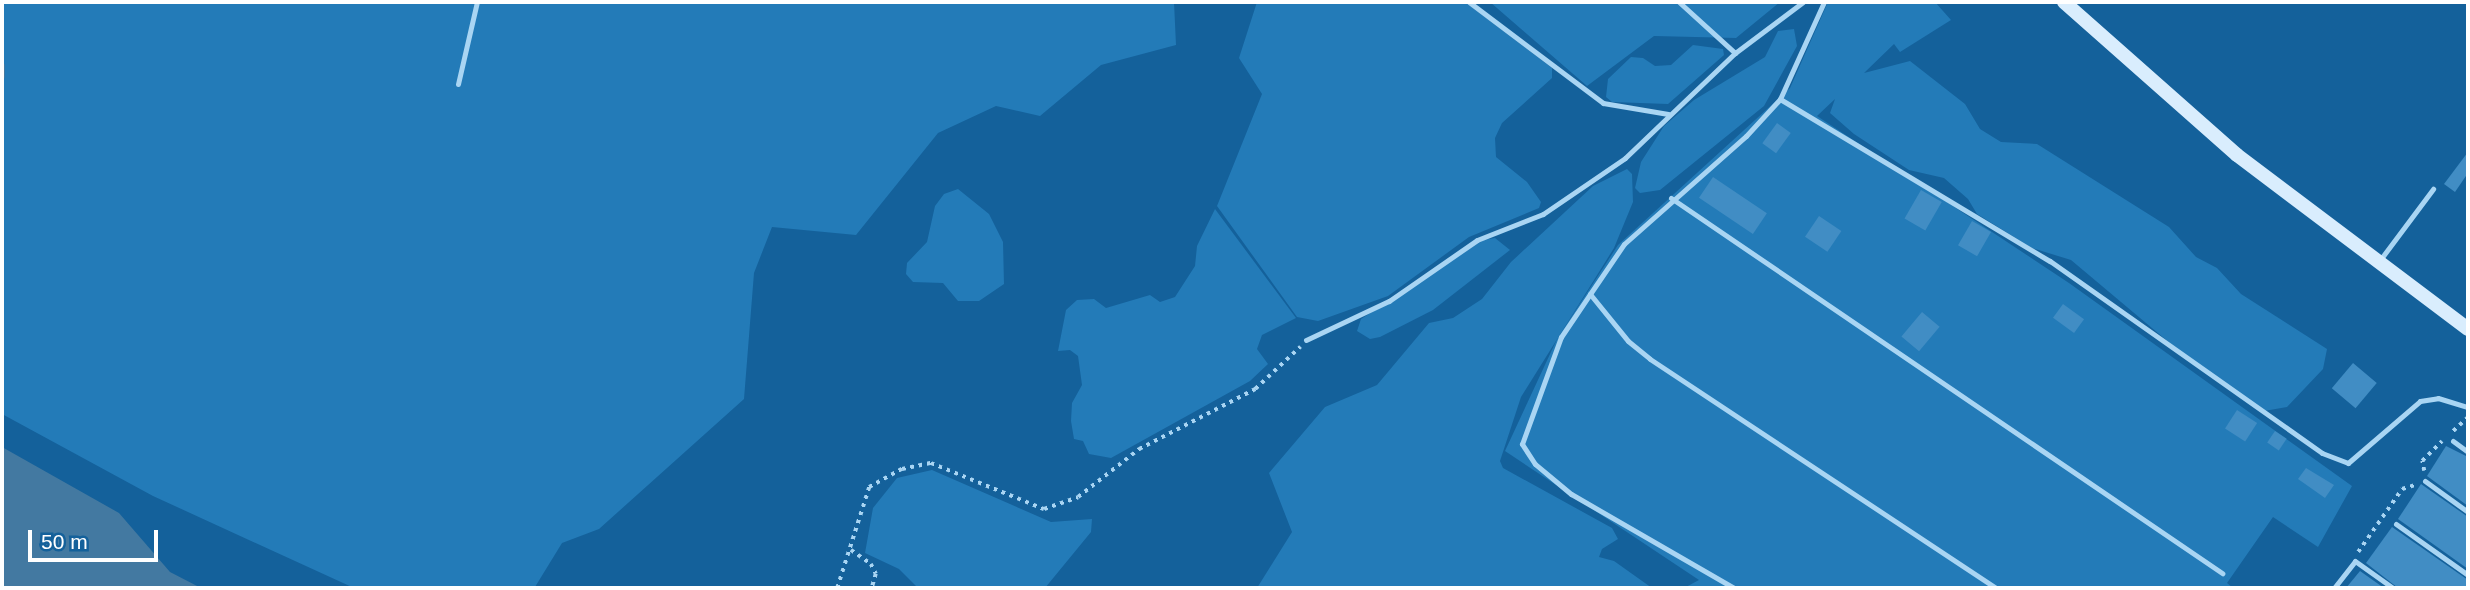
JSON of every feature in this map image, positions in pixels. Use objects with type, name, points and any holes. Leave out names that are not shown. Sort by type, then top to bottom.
[{"type":"street","points":[[2064,2],[2237,155],[2468,329]]},
{"type":"lane","points":[[458,84],[477,2]]},
{"type":"lane","points":[[1469,2],[1603,103],[1668,114]]},
{"type":"lane","points":[[1679,2],[1735,53]]},
{"type":"lane","points":[[1306,340],[1389,301],[1477,240],[1543,214],[1625,158],[1668,114],[1735,53],[1803,2]]},
{"type":"lane","points":[[1734,588],[1571,494],[1525,452],[1525,430],[1561,337],[1624,244],[1671,198],[1746,136],[1780,99],[1824,2]]},
{"type":"lane","points":[[1780,99],[2050,261],[2322,453],[2348,463],[2420,401],[2438,398],[2468,407]]},
{"type":"lane","points":[[2378,262],[2433,189]]},
{"type":"lane","points":[[1671,198],[2222,573]]},
{"type":"lane","points":[[1590,294],[1628,341],[1650,359],[1996,588]]},
{"type":"lane","points":[[2453,441],[2468,452]]},
{"type":"lane","points":[[2425,481],[2468,512]]},
{"type":"lane","points":[[2396,524],[2468,575]]},
{"type":"lane","points":[[2334,588],[2355,561],[2393,588]]},
{"type":"path","points":[[837,588],[869,488],[902,469],[931,463],[1044,509],[1078,497],[1139,449],[1255,389],[1306,340]]},
{"type":"path","points":[[2355,561],[2361,545],[2402,489],[2425,481],[2422,461],[2468,416]]},
{"type":"path","points":[[851,550],[871,564],[876,574],[872,588]]},
{"type":"shaded area","points":[[2,2],[1174,2],[1176,45],[1101,65],[1040,116],[996,106],[938,133],[856,235],[772,227],[754,273],[744,399],[599,529],[562,543],[535,587],[354,588],[153,496],[2,414]]},
{"type":"shaded area","points":[[1257,2],[1465,2],[1552,68],[1552,78],[1502,123],[1495,138],[1496,157],[1527,182],[1541,202],[1539,208],[1469,237],[1388,296],[1318,321],[1297,317],[1217,206],[1262,94],[1239,58]]},
{"type":"shaded area","points":[[1490,2],[1780,2],[1736,38],[1654,36],[1587,86]]},
{"type":"shaded area","points":[[1828,2],[1935,2],[1951,20],[1900,52],[1894,44],[1864,73],[1910,61],[1965,104],[1980,129],[2001,142],[2037,144],[2169,227],[2196,257],[2217,268],[2241,294],[2327,349],[2323,369],[2287,407],[2264,411],[2171,344],[2071,260],[2032,248],[1977,214],[1968,199],[1944,178],[1909,170],[1854,134],[1830,113],[1835,99],[1817,116],[2069,283],[2352,486],[2318,547],[2273,517],[2227,583],[2233,588],[1684,588],[1699,580],[1505,451],[1557,339],[1618,245],[1790,88]]},
{"type":"shaded area","points":[[1794,29],[1797,46],[1764,106],[1660,190],[1640,193],[1635,188],[1641,162],[1664,126],[1694,100],[1765,57],[1778,31]]},
{"type":"shaded area","points":[[1693,45],[1723,49],[1724,55],[1668,104],[1612,102],[1606,97],[1608,79],[1631,57],[1643,58],[1655,66],[1671,65]]},
{"type":"shaded area","points":[[1627,169],[1632,174],[1633,202],[1614,248],[1521,397],[1500,461],[1503,468],[1612,528],[1618,539],[1602,549],[1599,557],[1614,561],[1652,588],[1257,588],[1292,532],[1269,473],[1325,407],[1377,385],[1429,323],[1453,318],[1482,299],[1511,262],[1593,186]]},
{"type":"shaded area","points":[[958,189],[989,214],[1003,242],[1004,284],[979,301],[958,301],[943,283],[913,282],[906,274],[907,263],[927,242],[935,206],[944,194]]},
{"type":"shaded area","points":[[1215,209],[1296,318],[1262,335],[1257,349],[1268,364],[1250,381],[1111,458],[1089,454],[1083,441],[1074,439],[1071,421],[1072,403],[1082,385],[1078,356],[1070,350],[1058,351],[1066,310],[1077,300],[1094,299],[1106,308],[1150,295],[1160,302],[1175,297],[1195,266],[1197,246]]},
{"type":"shaded area","points":[[1495,238],[1510,250],[1433,310],[1380,337],[1370,339],[1357,331],[1361,319],[1483,240]]},
{"type":"shaded area","points":[[2,447],[119,513],[170,572],[201,588],[2,588]]},
{"type":"shaded area","points":[[932,470],[1051,522],[1092,519],[1091,532],[1045,588],[918,588],[899,569],[865,553],[873,508],[897,478]]},
{"type":"building","points":[[1777,123],[1791,133],[1776,153],[1762,143]]},
{"type":"building","points":[[2468,152],[2468,173],[2455,192],[2444,184]]},
{"type":"building","points":[[1713,177],[1767,213],[1753,234],[1699,198]]},
{"type":"building","points":[[1921,190],[1942,202],[1925,231],[1904,219]]},
{"type":"building","points":[[1819,216],[1841,231],[1827,252],[1805,237]]},
{"type":"building","points":[[1972,221],[1991,232],[1977,256],[1958,245]]},
{"type":"building","points":[[2063,304],[2084,319],[2074,333],[2053,318]]},
{"type":"building","points":[[1922,312],[1940,327],[1919,351],[1901,337]]},
{"type":"building","points":[[2353,363],[2377,383],[2356,408],[2332,388]]},
{"type":"building","points":[[2237,410],[2257,423],[2245,442],[2225,428]]},
{"type":"building","points":[[2275,431],[2287,439],[2279,450],[2267,443]]},
{"type":"building","points":[[2446,446],[2468,457],[2468,506],[2427,476]]},
{"type":"building","points":[[2306,468],[2334,485],[2325,498],[2298,479]]},
{"type":"building","points":[[2421,484],[2468,517],[2468,569],[2398,519]]},
{"type":"building","points":[[2392,527],[2468,580],[2468,588],[2398,588],[2366,563]]},
{"type":"building","points":[[2360,571],[2384,588],[2346,588]]},
{"type":"waterway","points":[[2,65],[2,76]]}]
